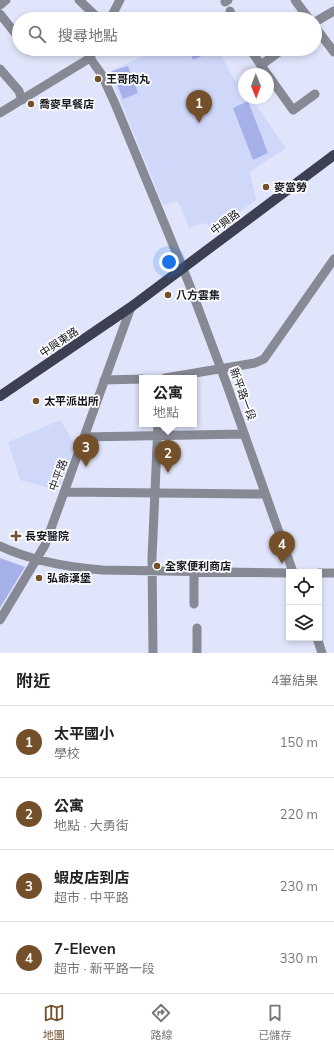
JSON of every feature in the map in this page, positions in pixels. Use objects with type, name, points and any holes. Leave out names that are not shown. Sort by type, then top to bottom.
[{"type":"main road","name":"中興路","points":[[131,307],[334,155]]},
{"type":"main road","name":"中興東路","points":[[1,394],[131,307]]},
{"type":"street","points":[[0,5],[6,0]]},
{"type":"street","points":[[79,0],[92,12]]},
{"type":"street","points":[[114,12],[120,0]]},
{"type":"street","points":[[295,0],[304,12]]},
{"type":"street","points":[[322,18],[334,11]]},
{"type":"street","points":[[0,14],[12,29]]},
{"type":"street","points":[[322,36],[334,52]]},
{"type":"street","points":[[0,114],[88,56]]},
{"type":"street","name":"新平路一段","points":[[93,56],[116,106],[221,369],[292,569]]},
{"type":"street","points":[[255,56],[263,68]]},
{"type":"street","points":[[261,65],[273,56]]},
{"type":"street","points":[[0,69],[19,92],[22,100]]},
{"type":"street","points":[[274,83],[293,110],[315,94]]},
{"type":"street","points":[[184,375],[255,363],[264,359],[334,259]]},
{"type":"street","name":"中平路","points":[[0,620],[46,545],[131,307]]},
{"type":"street","points":[[104,380],[139,379]]},
{"type":"street","points":[[153,653],[151,571],[158,427]]},
{"type":"street","points":[[84,437],[244,434]]},
{"type":"street","points":[[64,492],[265,494]]},
{"type":"street","points":[[0,546],[37,560],[81,568],[151,571],[286,573]]},
{"type":"street","points":[[194,572],[194,604]]},
{"type":"street","points":[[322,573],[334,573]]},
{"type":"street","points":[[197,628],[197,653]]},
{"type":"street","points":[[318,641],[322,653]]},
{"type":"shaded area","points":[[143,56],[222,56],[234,79],[238,81],[238,104],[255,104],[286,148],[250,172],[256,200],[213,232],[206,223],[189,228],[178,201],[163,205],[109,72]]},
{"type":"shaded area","points":[[192,56],[202,56],[193,60]]},
{"type":"shaded area","points":[[128,66],[138,93],[123,99],[112,71]]},
{"type":"shaded area","points":[[242,104],[249,104],[268,153],[253,160],[233,108]]},
{"type":"shaded area","points":[[61,420],[75,446],[58,490],[20,480],[8,442]]},
{"type":"shaded area","points":[[0,558],[25,567],[0,608]]},
{"type":"place","name":"王哥肉丸","points":[[98,79]]},
{"type":"place","name":"喬麥早餐店","points":[[31,104]]},
{"type":"place","name":"太平國小","points":[[199,123]]},
{"type":"place","name":"麥當勞","points":[[266,187]]},
{"type":"place","name":"八方雲集","points":[[168,295]]},
{"type":"place","name":"太平派出所","points":[[36,401]]},
{"type":"place","name":"蝦皮店到店","points":[[86,467]]},
{"type":"place","name":"公寓","points":[[168,473]]},
{"type":"place","name":"長安醫院","points":[[16,536]]},
{"type":"place","name":"7-Eleven","points":[[282,564]]},
{"type":"place","name":"全家便利商店","points":[[157,566]]},
{"type":"place","name":"弘爺漢堡","points":[[39,578]]}]
